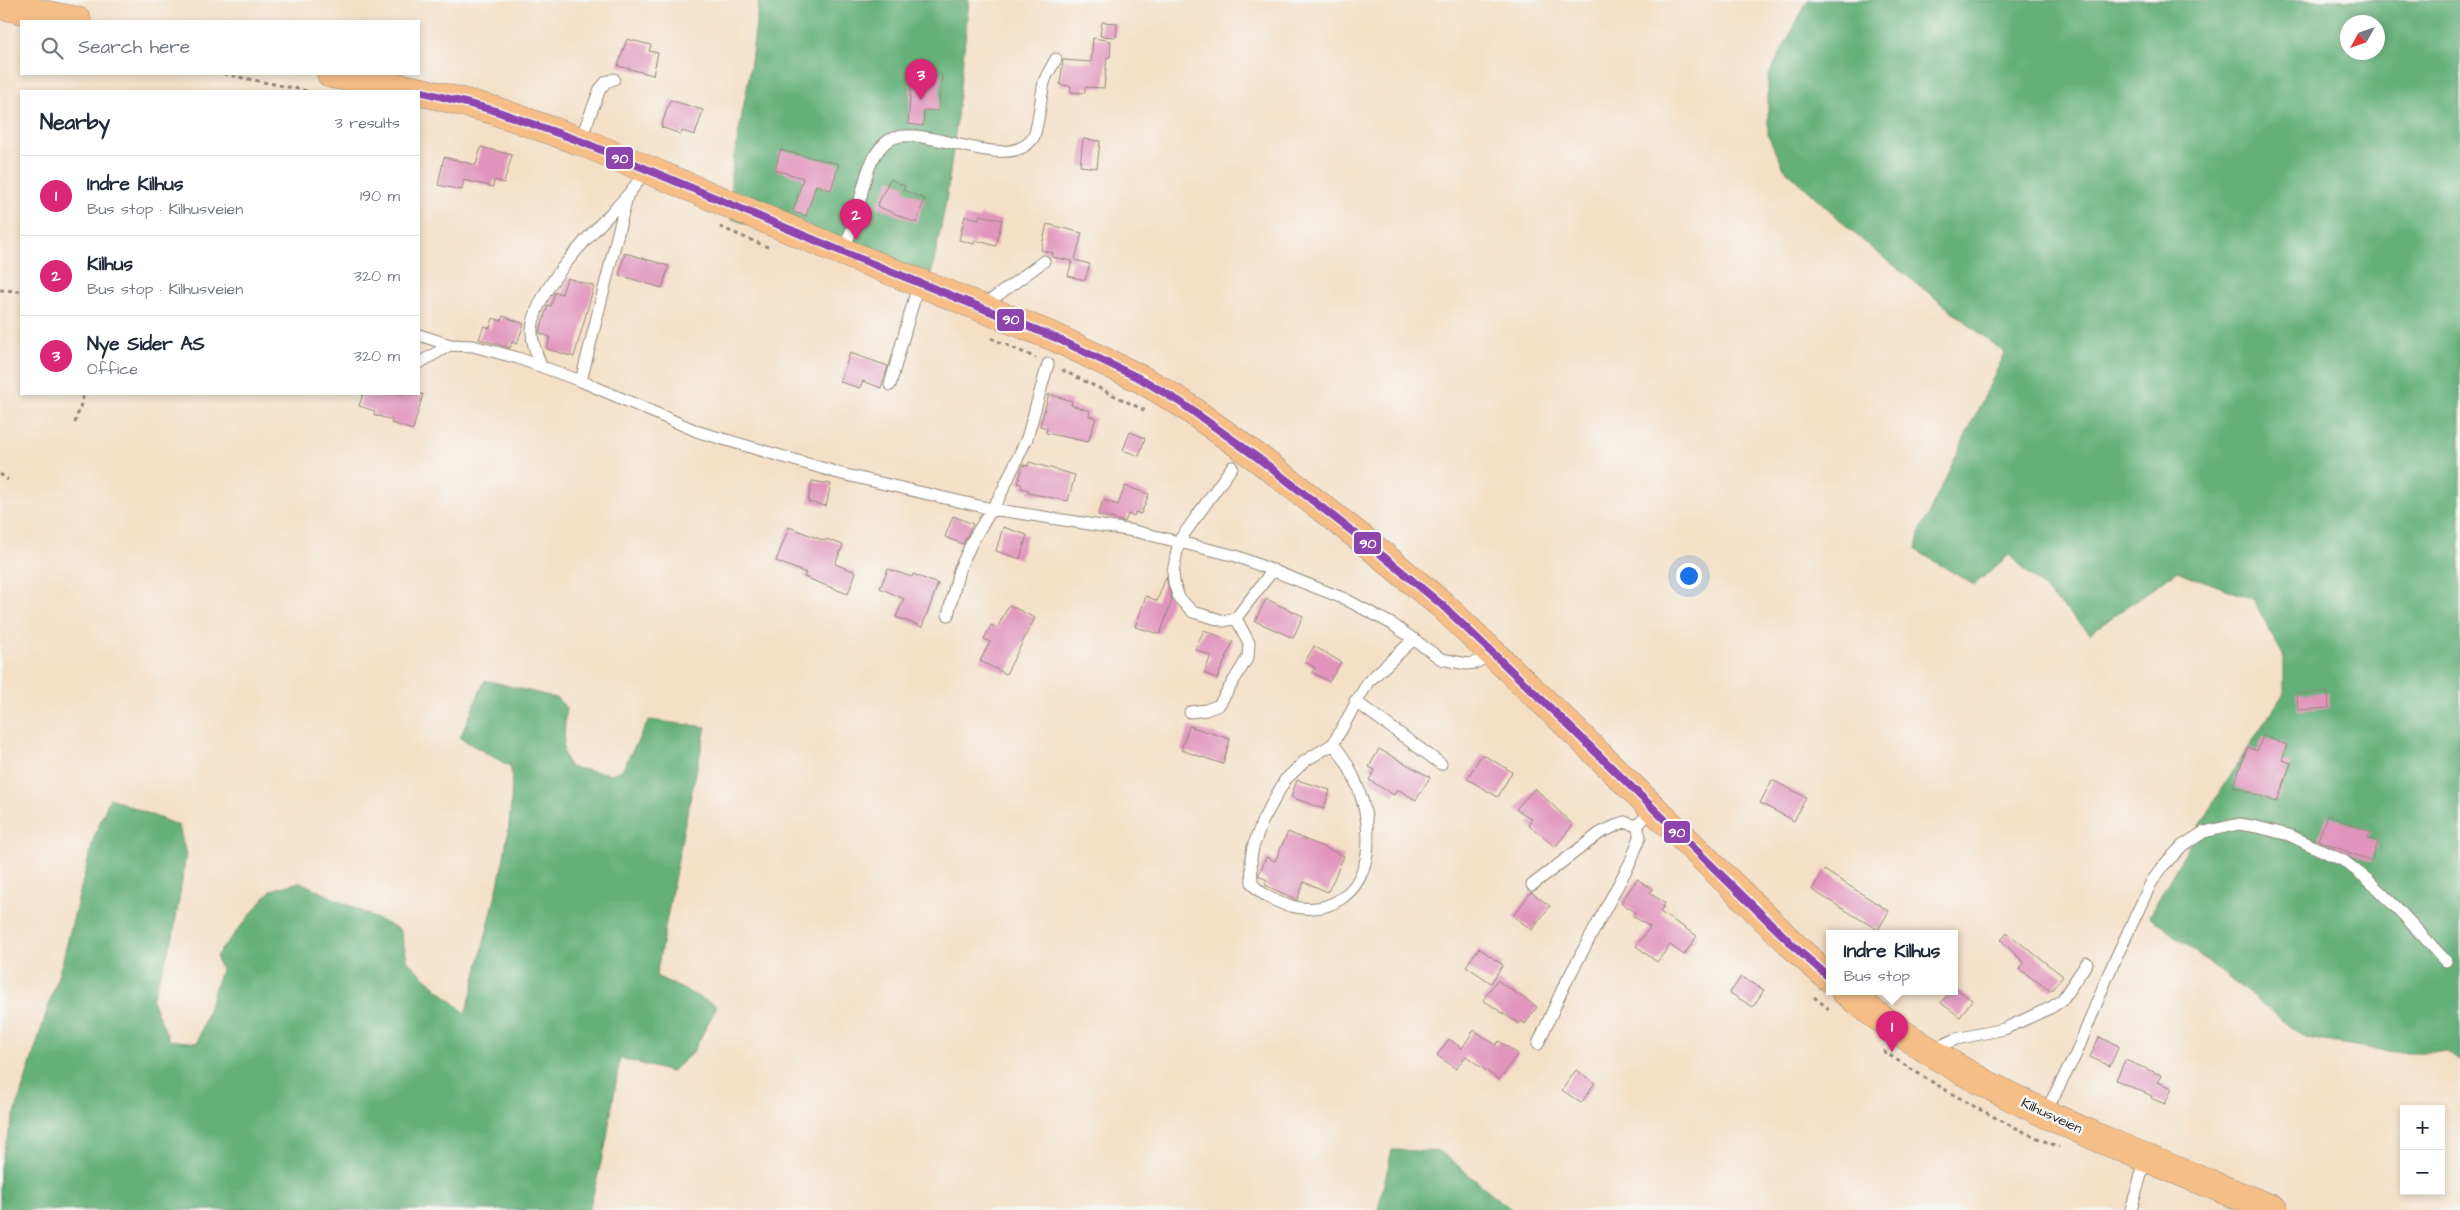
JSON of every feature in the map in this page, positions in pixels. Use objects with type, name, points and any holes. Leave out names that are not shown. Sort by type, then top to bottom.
[{"type":"main road","points":[[0,5],[72,20]]},
{"type":"main road","points":[[336,80],[411,90]]},
{"type":"main road","points":[[420,91],[494,110],[580,141],[1104,360],[1180,402],[1258,458],[1366,542],[1442,605],[1494,653],[1645,817],[1800,952],[1820,986]]},
{"type":"main road","name":"Kilhusveien","points":[[1838,1000],[1986,1084],[2045,1113],[2274,1210]]},
{"type":"lane","points":[[843,252],[855,221],[869,172],[885,143],[901,136],[928,138],[980,150],[1007,151],[1023,148],[1034,138],[1045,80],[1056,59]]},
{"type":"lane","points":[[580,141],[600,89],[606,82],[614,80]]},
{"type":"lane","points":[[541,366],[532,329],[543,297],[569,260],[627,195],[646,169]]},
{"type":"lane","points":[[581,381],[627,195]]},
{"type":"lane","points":[[981,307],[1044,261]]},
{"type":"lane","points":[[890,384],[919,282]]},
{"type":"lane","points":[[420,335],[450,345],[473,346],[541,366],[581,381],[678,424],[850,476],[992,509],[1134,531],[1236,556],[1345,599],[1392,624],[1441,659],[1454,663],[1475,663],[1494,653]]},
{"type":"lane","points":[[420,362],[450,345]]},
{"type":"lane","points":[[948,615],[959,570],[1010,477],[1027,438],[1048,364]]},
{"type":"lane","points":[[1232,467],[1179,541],[1173,572],[1179,598],[1186,606],[1201,615],[1224,622],[1236,618],[1273,570]]},
{"type":"lane","points":[[1190,712],[1206,710],[1219,705],[1248,657],[1248,643],[1236,618]]},
{"type":"lane","points":[[1333,744],[1361,792],[1368,847],[1366,865],[1358,880],[1347,894],[1335,903],[1326,907],[1305,909],[1285,905],[1262,892],[1252,883],[1251,858],[1253,846],[1263,820],[1285,780],[1305,761],[1333,744],[1355,701],[1378,671],[1414,639]]},
{"type":"lane","points":[[1355,701],[1441,764]]},
{"type":"lane","points":[[1532,885],[1600,833],[1624,822],[1645,817],[1640,837],[1630,861],[1563,988],[1538,1044]]},
{"type":"lane","points":[[2045,1113],[2093,1019],[2108,976],[2151,884],[2163,866],[2182,846],[2204,832],[2238,824],[2257,827],[2289,835],[2336,857],[2356,869],[2373,884],[2446,961]]},
{"type":"lane","points":[[1929,1051],[1956,1039],[2004,1029],[2040,1014],[2062,1000],[2088,963]]},
{"type":"lane","points":[[2131,1210],[2146,1157]]},
{"type":"path","points":[[229,75],[303,90]]},
{"type":"path","points":[[712,224],[771,249]]},
{"type":"path","points":[[0,290],[20,291]]},
{"type":"path","points":[[984,336],[1153,414]]},
{"type":"path","points":[[75,423],[84,395]]},
{"type":"path","points":[[0,474],[8,480]]},
{"type":"path","points":[[1875,1045],[1951,1094],[2008,1124],[2061,1148]]},
{"type":"green space","points":[[759,0],[969,0],[946,202],[930,281],[732,219],[731,174],[749,77]]},
{"type":"green space","points":[[1808,0],[2460,0],[2460,1061],[2448,1052],[2393,1052],[2306,1038],[2149,916],[2220,791],[2284,693],[2284,657],[2253,599],[2177,571],[2090,633],[2009,555],[1974,585],[1916,550],[1919,534],[2005,353],[1864,242],[1784,168],[1768,135],[1768,77]]},
{"type":"green space","points":[[485,680],[557,698],[566,707],[563,752],[569,767],[611,774],[622,770],[649,720],[706,727],[684,827],[656,976],[717,1006],[693,1052],[671,1072],[620,1058],[606,1143],[589,1210],[0,1210],[0,1167],[5,1145],[62,963],[94,837],[110,798],[179,826],[186,855],[173,937],[152,1000],[169,1040],[197,1043],[221,970],[216,956],[271,890],[300,882],[400,930],[408,962],[465,1013],[473,989],[504,858],[512,790],[511,767],[460,738]]},
{"type":"green space","points":[[1392,1150],[1441,1152],[1512,1210],[1378,1210]]},
{"type":"building","points":[[1102,22],[1117,23],[1116,37],[1100,36]]},
{"type":"building","points":[[1093,38],[1111,41],[1110,57],[1107,57],[1104,88],[1085,87],[1085,93],[1070,92],[1071,86],[1060,85],[1063,60],[1091,62]]},
{"type":"building","points":[[627,39],[651,45],[649,51],[658,53],[653,75],[618,66]]},
{"type":"building","points":[[912,71],[942,74],[938,111],[924,110],[923,126],[908,124]]},
{"type":"building","points":[[670,100],[703,110],[695,135],[682,131],[681,134],[661,127]]},
{"type":"building","points":[[1083,139],[1100,141],[1097,168],[1080,166]]},
{"type":"building","points":[[481,147],[512,155],[504,183],[494,180],[493,187],[464,180],[462,190],[438,185],[444,157],[476,165]]},
{"type":"building","points":[[780,150],[839,164],[831,190],[816,185],[806,216],[793,212],[803,178],[775,170]]},
{"type":"building","points":[[890,179],[905,186],[903,190],[925,199],[916,223],[877,206]]},
{"type":"building","points":[[980,215],[1002,220],[996,246],[975,240],[974,244],[959,240],[965,216],[979,219]]},
{"type":"building","points":[[1047,224],[1082,233],[1075,260],[1090,264],[1085,280],[1068,276],[1072,261],[1052,257],[1053,253],[1041,250]]},
{"type":"building","points":[[625,253],[669,266],[662,288],[619,275]]},
{"type":"building","points":[[567,278],[594,286],[574,357],[547,349],[550,337],[539,333],[548,305],[551,306],[555,292],[562,294]]},
{"type":"building","points":[[503,316],[524,324],[517,344],[512,342],[510,348],[479,339],[484,326],[490,328],[493,318],[501,321]]},
{"type":"building","points":[[850,353],[888,366],[881,388],[863,381],[860,388],[840,382]]},
{"type":"building","points":[[423,394],[413,430],[391,423],[392,420],[374,415],[375,411],[359,406],[363,395]]},
{"type":"building","points":[[1049,394],[1072,401],[1071,405],[1090,411],[1089,416],[1096,418],[1088,442],[1046,433],[1047,428],[1040,426]]},
{"type":"building","points":[[1130,432],[1145,438],[1139,456],[1123,450]]},
{"type":"building","points":[[1029,462],[1075,475],[1068,501],[1028,493],[1029,490],[1021,488],[1022,485],[1018,483],[1023,465],[1028,466]]},
{"type":"building","points":[[812,481],[831,484],[826,506],[808,502]]},
{"type":"building","points":[[1125,486],[1149,494],[1141,514],[1135,512],[1134,516],[1128,514],[1125,522],[1098,515],[1103,500],[1118,505]]},
{"type":"building","points":[[953,516],[973,524],[963,544],[945,537]]},
{"type":"building","points":[[789,527],[825,541],[826,539],[843,545],[835,564],[856,572],[848,594],[804,577],[806,573],[776,561]]},
{"type":"building","points":[[1003,527],[1027,535],[1020,559],[996,551]]},
{"type":"building","points":[[888,569],[912,577],[913,574],[938,584],[922,627],[896,617],[904,599],[880,588]]},
{"type":"building","points":[[1166,577],[1172,600],[1160,634],[1135,627],[1146,596],[1157,601]]},
{"type":"building","points":[[1266,599],[1303,616],[1293,638],[1255,621]]},
{"type":"building","points":[[1009,605],[1035,618],[1006,674],[980,661],[990,642],[984,639],[991,625],[997,628]]},
{"type":"building","points":[[1204,630],[1233,642],[1217,679],[1204,673],[1211,656],[1195,649]]},
{"type":"building","points":[[1314,646],[1341,662],[1329,682],[1312,672],[1315,668],[1305,662]]},
{"type":"building","points":[[2328,692],[2329,708],[2298,710],[2297,693]]},
{"type":"building","points":[[1189,726],[1230,739],[1223,764],[1181,750]]},
{"type":"building","points":[[2263,736],[2287,745],[2282,760],[2291,763],[2277,802],[2233,786],[2248,747],[2257,751]]},
{"type":"building","points":[[1379,749],[1430,777],[1416,800],[1397,789],[1394,795],[1369,780],[1375,770],[1369,767]]},
{"type":"building","points":[[1482,754],[1512,772],[1498,797],[1467,779]]},
{"type":"building","points":[[1297,780],[1330,790],[1324,809],[1291,797]]},
{"type":"building","points":[[1772,780],[1806,797],[1794,821],[1760,803]]},
{"type":"building","points":[[1535,788],[1573,825],[1555,847],[1528,824],[1532,819],[1516,809]]},
{"type":"building","points":[[2327,815],[2371,832],[2368,838],[2378,842],[2371,861],[2318,840]]},
{"type":"building","points":[[1288,832],[1344,856],[1328,892],[1304,882],[1297,900],[1265,885],[1267,880],[1259,876],[1266,857],[1275,861]]},
{"type":"building","points":[[1824,870],[1889,911],[1878,930],[1812,890]]},
{"type":"building","points":[[1637,879],[1653,889],[1650,893],[1665,903],[1660,912],[1697,936],[1684,955],[1670,945],[1657,962],[1636,946],[1650,927],[1633,916],[1635,912],[1621,903]]},
{"type":"building","points":[[1531,892],[1550,906],[1532,930],[1513,916]]},
{"type":"building","points":[[2007,933],[2063,976],[2051,991],[2019,969],[2024,963],[2001,940]]},
{"type":"building","points":[[1479,948],[1503,965],[1491,983],[1466,966]]},
{"type":"building","points":[[1741,977],[1764,990],[1753,1007],[1730,993]]},
{"type":"building","points":[[1497,980],[1537,1007],[1525,1024],[1521,1021],[1519,1024],[1483,1000]]},
{"type":"building","points":[[1958,990],[1972,1000],[1960,1017],[1941,1003],[1947,995],[1958,995]]},
{"type":"building","points":[[1474,1030],[1496,1045],[1499,1041],[1518,1054],[1499,1080],[1466,1056],[1456,1069],[1437,1055],[1449,1039],[1462,1048]]},
{"type":"building","points":[[2099,1037],[2119,1046],[2110,1066],[2090,1057]]},
{"type":"building","points":[[2125,1060],[2161,1075],[2158,1082],[2172,1088],[2165,1104],[2116,1080]]},
{"type":"building","points":[[1576,1070],[1595,1083],[1581,1103],[1562,1090]]},
{"type":"transit line","name":"90","points":[[420,91],[493,110],[580,141],[843,252],[1054,337],[1143,380],[1180,402],[1258,458],[1366,542],[1442,605],[1564,721],[1800,952],[1826,975]]},
{"type":"place","name":"Nye Sider AS","points":[[921,100]]},
{"type":"place","name":"Kilhus","points":[[856,240]]},
{"type":"place","name":"Indre Kilhus","points":[[1892,1052]]}]
